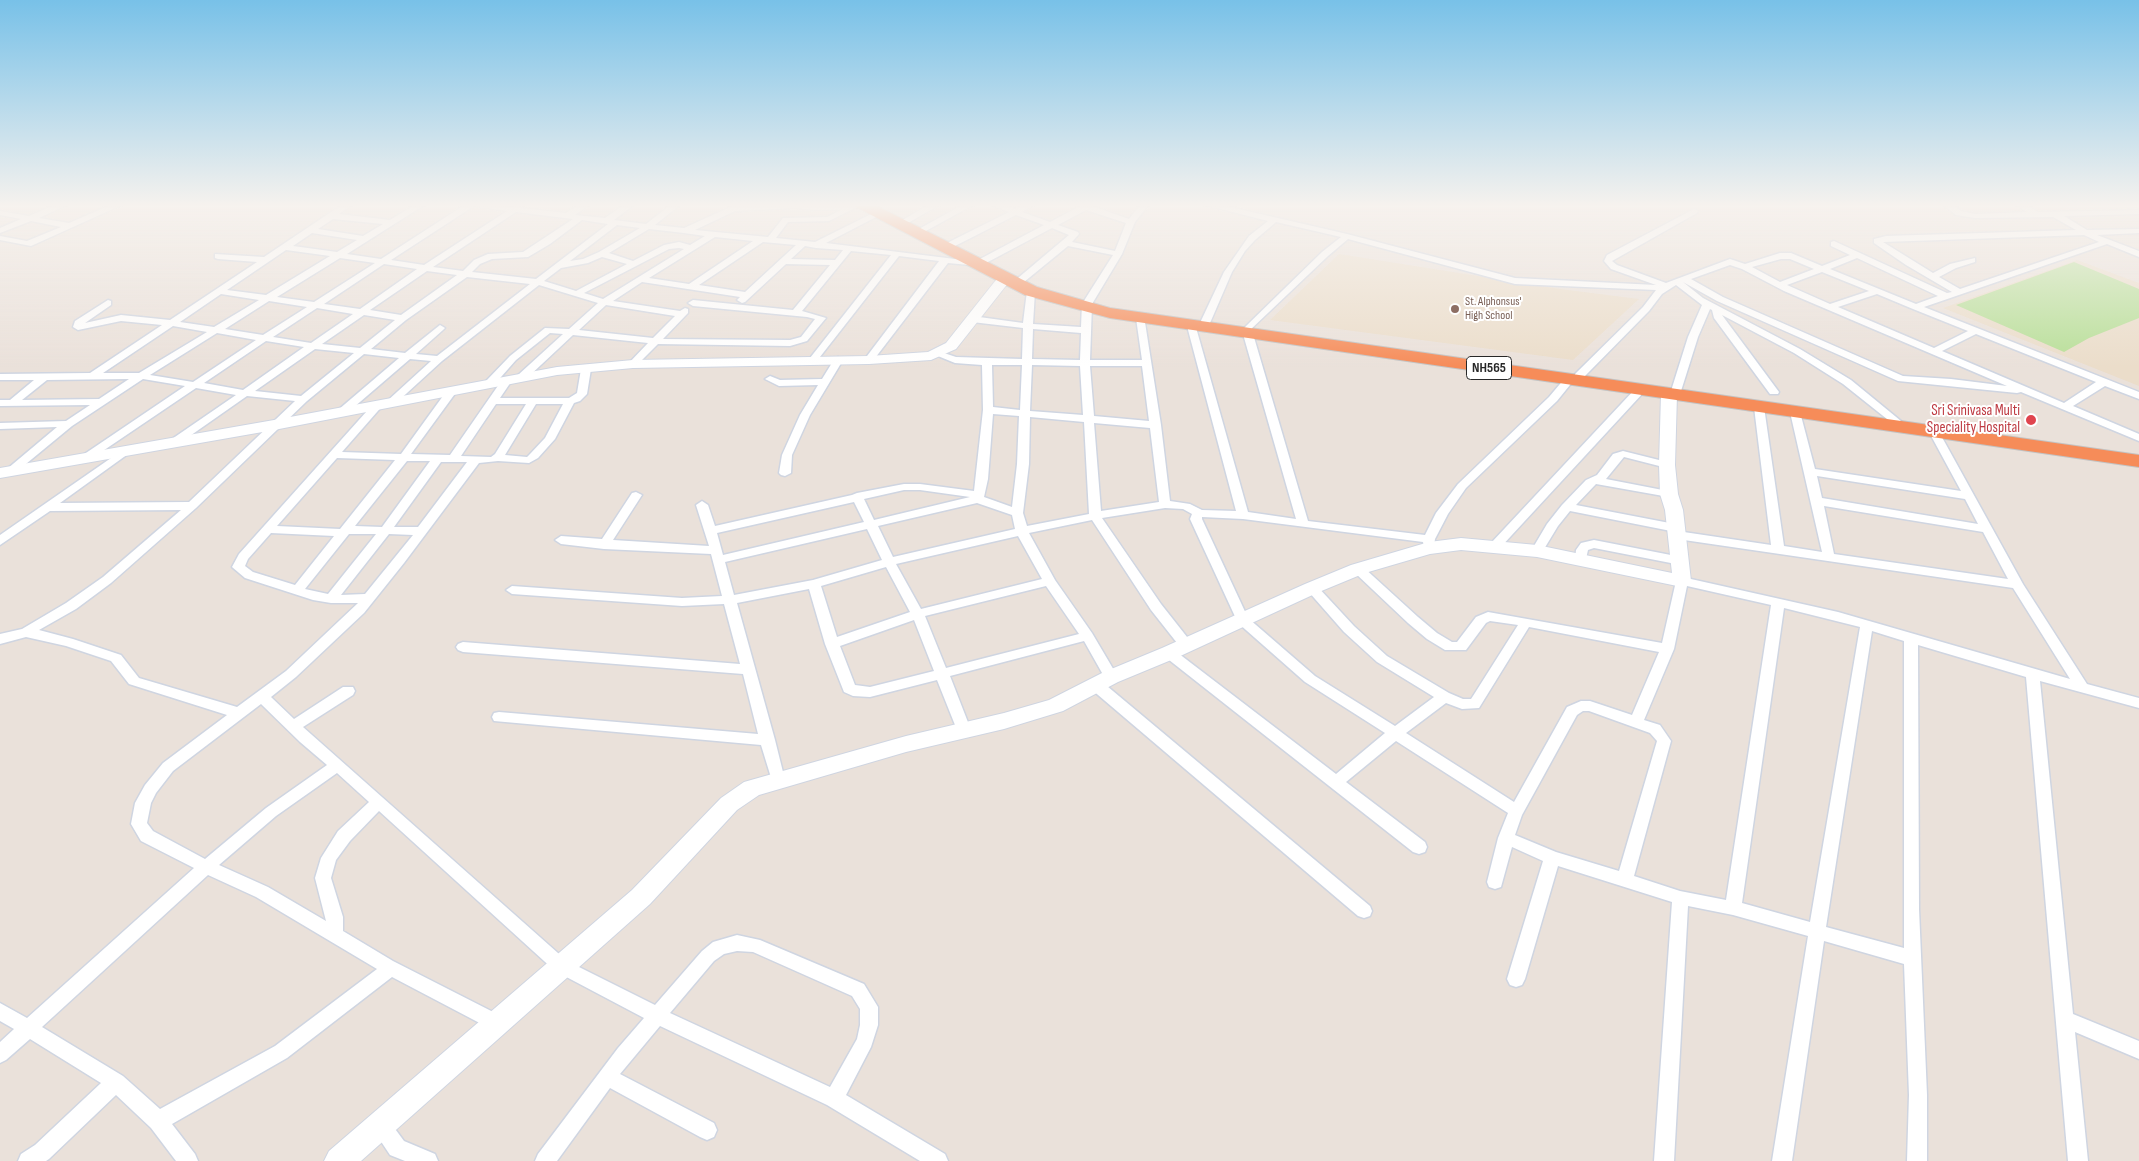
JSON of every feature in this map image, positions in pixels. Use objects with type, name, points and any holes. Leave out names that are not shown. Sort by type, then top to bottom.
[{"type":"highway","name":"NH565","points":[[965,258],[981,263]]},
{"type":"highway","name":"NH565","points":[[971,258],[1019,283],[1087,306],[1141,318],[1672,392],[2139,454]]},
{"type":"highway","name":"NH565","points":[[1087,306],[1199,325]]},
{"type":"highway","name":"NH565","points":[[1574,378],[1640,390],[1672,392],[1759,407],[2139,461]]},
{"type":"street","points":[[244,258],[265,260]]},
{"type":"street","points":[[94,375],[268,258]]},
{"type":"street","points":[[6,472],[68,424],[333,258]]},
{"type":"street","points":[[352,258],[538,282],[604,302],[681,314]]},
{"type":"street","points":[[84,459],[387,258]]},
{"type":"street","points":[[173,443],[441,258]]},
{"type":"street","points":[[0,639],[26,632],[71,606],[107,580],[192,506],[303,399],[402,318],[465,274],[476,262],[483,258]]},
{"type":"street","points":[[368,598],[331,599],[297,591],[249,575],[238,567],[243,557],[335,455],[385,403],[567,258]]},
{"type":"street","points":[[558,266],[592,258]]},
{"type":"street","points":[[615,258],[634,264]]},
{"type":"street","points":[[576,294],[646,258]]},
{"type":"street","points":[[453,459],[493,401],[515,378],[604,302],[676,258]]},
{"type":"street","points":[[690,287],[736,258]]},
{"type":"street","points":[[735,307],[746,294],[786,258]]},
{"type":"street","points":[[796,313],[841,258]]},
{"type":"street","points":[[813,360],[893,258]]},
{"type":"street","points":[[869,360],[944,258]]},
{"type":"street","points":[[981,263],[990,258]]},
{"type":"street","points":[[6,472],[274,426],[515,378],[586,368],[633,364],[869,360],[916,358],[938,354],[951,346],[972,319],[1048,258]]},
{"type":"street","points":[[1116,258],[1087,306],[1085,330],[1088,419],[1095,516],[1156,607],[1178,649],[1336,782],[1419,847]]},
{"type":"street","points":[[1237,258],[1199,325],[1243,515]]},
{"type":"street","points":[[1302,524],[1248,332],[1321,258]]},
{"type":"street","points":[[1430,258],[1515,281],[1673,284],[1797,352],[1847,382],[1896,421]]},
{"type":"street","points":[[1609,258],[1608,261],[1614,267],[1720,299],[1896,377],[2029,392]]},
{"type":"street","points":[[1745,267],[1778,258]]},
{"type":"street","points":[[1793,258],[1822,268],[1916,308],[2139,396]]},
{"type":"street","points":[[1780,285],[1848,258]]},
{"type":"street","points":[[1864,258],[1947,297]]},
{"type":"street","points":[[1903,258],[1960,293]]},
{"type":"street","points":[[1916,308],[2060,258]]},
{"type":"street","points":[[1932,277],[1953,266],[1972,260]]},
{"type":"street","points":[[783,261],[837,263]]},
{"type":"street","points":[[339,1161],[642,897],[729,804],[752,788],[906,744],[1004,721],[1056,706],[1104,681],[1312,588],[1429,543],[1442,513],[1462,486],[1646,309],[1659,292],[1673,284],[1724,263],[1736,263],[1780,285],[1933,352],[2139,438]]},
{"type":"street","points":[[640,279],[706,290],[746,294]]},
{"type":"street","points":[[1019,283],[1028,310],[1028,326],[1023,464],[1016,513],[1022,531],[1050,581],[1087,636],[1104,681],[1364,910]]},
{"type":"street","points":[[633,364],[706,290]]},
{"type":"street","points":[[218,291],[402,318]]},
{"type":"street","points":[[1830,307],[1877,291]]},
{"type":"street","points":[[108,303],[78,323],[78,327],[120,318],[170,323],[313,346],[439,359]]},
{"type":"street","points":[[490,383],[513,358],[546,330],[571,331],[655,341],[790,342],[801,341],[821,318],[815,315],[693,303]]},
{"type":"street","points":[[1636,722],[1667,649],[1682,571],[1674,510],[1669,494],[1667,465],[1672,392],[1693,337],[1712,306]]},
{"type":"street","points":[[1712,306],[1717,316],[1774,392]]},
{"type":"street","points":[[1141,318],[1165,504]]},
{"type":"street","points":[[972,319],[1028,326],[1085,330]]},
{"type":"street","points":[[342,412],[440,328]]},
{"type":"street","points":[[1933,352],[1975,330]]},
{"type":"street","points":[[938,354],[955,360],[987,362],[1146,363]]},
{"type":"street","points":[[785,473],[788,455],[805,415],[838,360]]},
{"type":"street","points":[[978,497],[982,479],[988,410],[987,362]]},
{"type":"street","points":[[493,401],[570,401],[582,394],[586,368]]},
{"type":"street","points":[[12,403],[45,376]]},
{"type":"street","points":[[0,377],[142,376],[243,393],[303,399]]},
{"type":"street","points":[[770,379],[779,383],[825,382]]},
{"type":"street","points":[[2064,407],[2104,382]]},
{"type":"street","points":[[297,591],[403,458],[452,390]]},
{"type":"street","points":[[1495,546],[1640,390]]},
{"type":"street","points":[[496,458],[533,401]]},
{"type":"street","points":[[335,455],[488,461],[496,458],[529,460],[550,439],[570,401]]},
{"type":"street","points":[[0,403],[103,402]]},
{"type":"street","points":[[1759,407],[1778,550]]},
{"type":"street","points":[[988,410],[1156,425]]},
{"type":"street","points":[[1795,412],[1817,501],[1828,557]]},
{"type":"street","points":[[0,426],[68,424]]},
{"type":"street","points":[[1934,432],[2017,584],[2083,688]]},
{"type":"street","points":[[0,541],[124,452]]},
{"type":"street","points":[[1537,551],[1566,507],[1586,484],[1601,477],[1617,456],[1623,454],[1667,465]]},
{"type":"street","points":[[331,599],[385,531],[437,459]]},
{"type":"street","points":[[475,460],[422,531],[368,598],[316,652],[168,767],[150,789],[143,803],[139,824],[147,836],[206,867],[262,892],[391,968],[497,1024]]},
{"type":"street","points":[[1810,472],[1969,496]]},
{"type":"street","points":[[1595,480],[1669,494]]},
{"type":"street","points":[[710,531],[857,496],[920,486],[978,497],[1016,513]]},
{"type":"street","points":[[604,545],[636,496]]},
{"type":"street","points":[[857,496],[889,562],[918,614],[964,730]]},
{"type":"street","points":[[561,540],[718,555],[871,524],[978,497]]},
{"type":"street","points":[[1817,501],[1987,529]]},
{"type":"street","points":[[512,590],[682,602],[730,600],[814,584],[889,562],[1022,531],[1165,504],[1186,506],[1200,513],[1243,515],[1429,543],[1495,546],[1537,551],[1581,560],[1682,571],[1778,602],[1867,624],[2033,674],[2139,703]]},
{"type":"street","points":[[702,505],[718,555],[778,780]]},
{"type":"street","points":[[50,506],[192,506]]},
{"type":"street","points":[[1566,507],[1676,532],[1778,550],[2017,584]]},
{"type":"street","points":[[1200,513],[1196,519],[1243,620],[1310,679],[1516,811]]},
{"type":"street","points":[[269,529],[422,531]]},
{"type":"street","points":[[1358,569],[1413,620],[1432,636],[1450,647],[1461,647],[1481,620],[1488,616],[1667,649]]},
{"type":"street","points":[[832,644],[918,614],[1050,581]]},
{"type":"street","points":[[814,584],[832,644],[849,688],[853,691],[870,692],[1087,636]]},
{"type":"street","points":[[1312,588],[1349,629],[1382,660],[1444,696],[1462,704],[1474,704],[1526,622]]},
{"type":"street","points":[[1733,908],[1778,602]]},
{"type":"street","points":[[1782,1161],[1867,624]]},
{"type":"street","points":[[26,632],[68,642],[116,658],[134,681],[239,713]]},
{"type":"street","points":[[1911,638],[1912,958],[1918,1094],[1917,1161]]},
{"type":"street","points":[[463,648],[749,670]]},
{"type":"street","points":[[2033,674],[2078,1161]]},
{"type":"street","points":[[293,727],[348,691]]},
{"type":"street","points":[[261,696],[293,727],[338,765],[561,966],[656,1015],[834,1098],[938,1161]]},
{"type":"street","points":[[1336,782],[1395,732],[1444,696]]},
{"type":"street","points":[[1495,882],[1506,838],[1516,811],[1572,711],[1581,706],[1590,706],[1655,730],[1664,741],[1625,880]]},
{"type":"street","points":[[499,717],[768,740]]},
{"type":"street","points":[[0,1054],[206,867],[272,812],[338,765]]},
{"type":"street","points":[[334,934],[335,917],[323,878],[329,858],[344,836],[379,802]]},
{"type":"street","points":[[1506,838],[1552,858],[1680,898],[1733,908],[1912,958]]},
{"type":"street","points":[[1516,979],[1552,858]]},
{"type":"street","points":[[1664,1161],[1680,898]]},
{"type":"street","points":[[545,1161],[656,1015],[708,956],[719,947],[737,943],[754,944],[858,990],[869,1006],[869,1025],[865,1041],[834,1098]]},
{"type":"street","points":[[158,1121],[215,1087],[281,1052],[391,968]]},
{"type":"street","points":[[0,1011],[116,1082],[158,1121],[188,1161]]},
{"type":"street","points":[[2065,1019],[2139,1050]]},
{"type":"street","points":[[607,1077],[708,1130]]},
{"type":"street","points":[[28,1161],[42,1152],[116,1082]]},
{"type":"street","points":[[380,1125],[397,1148],[428,1161]]},
{"type":"shaded area","name":"St. Alphonsus' High School","points":[[1335,258],[1365,258],[1560,289],[1639,299],[1573,360],[1270,320]]},
{"type":"shaded area","points":[[2077,260],[2139,283],[2139,386],[1943,308]]},
{"type":"green space","points":[[2074,262],[2139,289],[2139,318],[2089,338],[2064,352],[1956,305]]},
{"type":"place","name":"St. Alphonsus' High School","points":[[1455,309]]},
{"type":"place","name":"Sri Srinivasa Multi Speciality Hospital","points":[[2031,420]]}]
